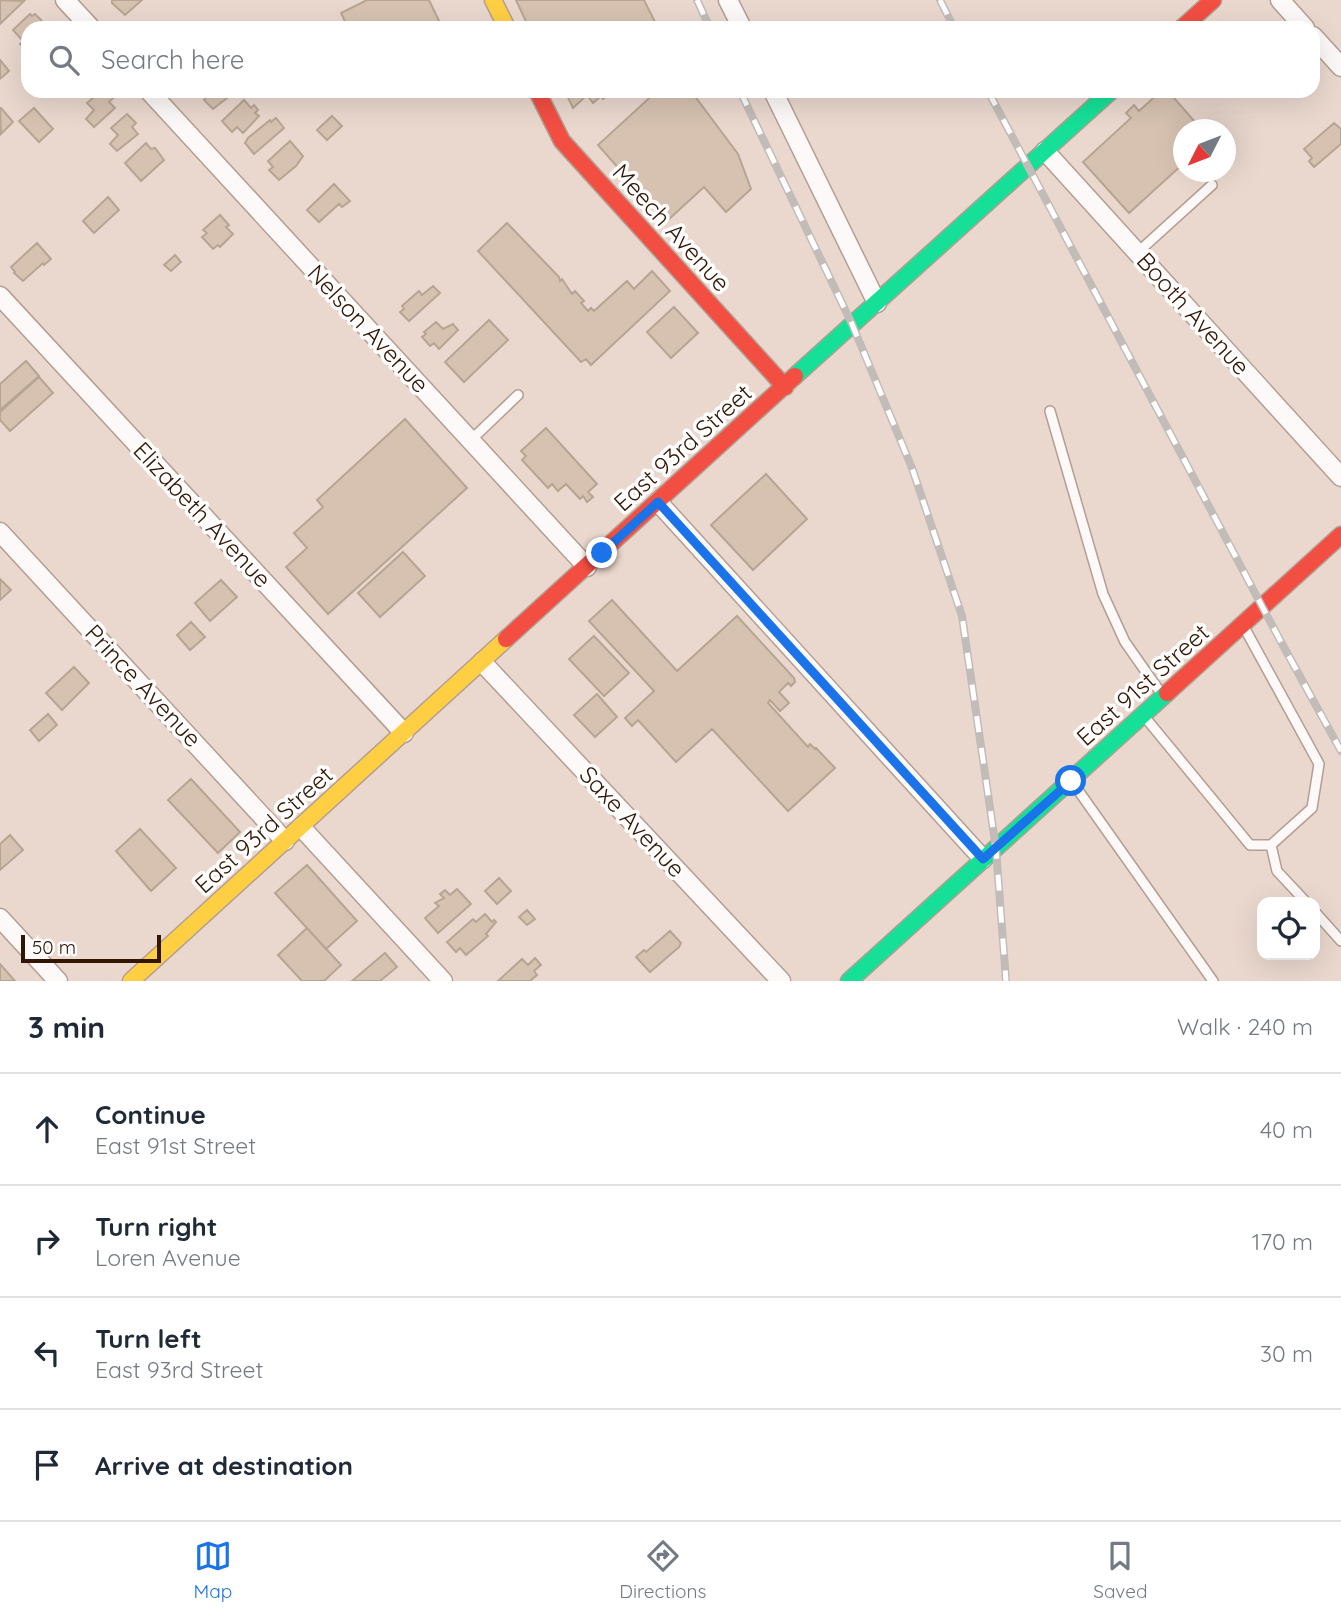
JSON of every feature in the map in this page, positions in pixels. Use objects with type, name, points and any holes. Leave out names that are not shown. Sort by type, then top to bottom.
[{"type":"main road","points":[[493,0],[504,21]]},
{"type":"main road","points":[[1190,21],[1213,0]]},
{"type":"main road","name":"Meech Avenue","points":[[540,98],[562,141],[785,387]]},
{"type":"main road","name":"East 93rd Street","points":[[131,981],[1103,98]]},
{"type":"main road","name":"East 91st Street","points":[[849,981],[1341,535]]},
{"type":"street","points":[[728,0],[738,21]]},
{"type":"street","points":[[1280,0],[1300,21]]},
{"type":"street","points":[[69,1],[85,21]]},
{"type":"street","points":[[1320,44],[1341,67]]},
{"type":"street","name":"Nelson Avenue","points":[[155,98],[587,567]]},
{"type":"street","points":[[776,98],[877,303]]},
{"type":"street","name":"Booth Avenue","points":[[1045,151],[1341,477]]},
{"type":"street","name":"Elizabeth Avenue","points":[[0,296],[404,733]]},
{"type":"street","points":[[658,502],[983,859]]},
{"type":"street","name":"Prince Avenue","points":[[0,532],[285,841]]},
{"type":"street","name":"Saxe Avenue","points":[[482,662],[781,981]]},
{"type":"street","points":[[301,827],[443,981]]},
{"type":"street","points":[[0,918],[58,981]]},
{"type":"lane","points":[[1137,253],[1212,185]]},
{"type":"lane","points":[[470,441],[518,395]]},
{"type":"lane","points":[[1050,411],[1103,594],[1125,642],[1164,697]]},
{"type":"lane","points":[[1144,716],[1250,845],[1271,845],[1312,808],[1320,764],[1243,625]]},
{"type":"lane","points":[[1071,781],[1213,981]]},
{"type":"lane","points":[[1271,845],[1278,871],[1301,897]]},
{"type":"lane","points":[[1320,918],[1341,942]]},
{"type":"building","points":[[0,0],[24,1],[0,24]]},
{"type":"building","points":[[112,0],[142,0],[125,15]]},
{"type":"building","points":[[367,0],[429,0],[439,21],[345,21],[341,13]]},
{"type":"building","points":[[516,0],[644,0],[654,21],[526,21]]},
{"type":"building","points":[[30,14],[35,14],[42,21],[23,21]]},
{"type":"building","points":[[21,22],[21,39],[13,30]]},
{"type":"building","points":[[0,60],[9,71],[0,79]]},
{"type":"building","points":[[93,98],[113,98],[109,102],[115,108],[94,127],[86,119],[94,110],[87,103]]},
{"type":"building","points":[[206,98],[227,98],[213,109],[204,100]]},
{"type":"building","points":[[568,98],[584,98],[573,108]]},
{"type":"building","points":[[649,98],[696,98],[738,154],[751,189],[726,212],[704,187],[668,220],[598,145]]},
{"type":"building","points":[[1153,98],[1174,98],[1192,119],[1173,119],[1173,173],[1129,213],[1083,162],[1131,118],[1126,113],[1134,105],[1139,111]]},
{"type":"building","points":[[244,100],[251,108],[254,105],[258,110],[255,113],[259,116],[243,133],[237,127],[232,132],[222,121]]},
{"type":"building","points":[[34,108],[53,129],[39,142],[19,121]]},
{"type":"building","points":[[0,109],[13,122],[1,134]]},
{"type":"building","points":[[127,114],[136,123],[132,127],[138,134],[117,151],[110,144],[118,135],[111,128]]},
{"type":"building","points":[[332,116],[342,126],[327,140],[317,130]]},
{"type":"building","points":[[276,118],[284,128],[254,154],[245,143],[248,138]]},
{"type":"building","points":[[1334,123],[1341,129],[1341,144],[1314,167],[1309,161],[1312,158],[1304,149]]},
{"type":"building","points":[[290,141],[303,156],[296,166],[279,180],[269,170],[273,167],[268,161]]},
{"type":"building","points":[[146,143],[151,149],[155,148],[164,160],[141,181],[125,163]]},
{"type":"building","points":[[334,184],[350,201],[342,207],[339,204],[319,222],[307,210]]},
{"type":"building","points":[[108,197],[119,210],[94,233],[83,221]]},
{"type":"building","points":[[220,215],[233,234],[220,247],[218,245],[213,249],[202,237],[207,233],[203,230]]},
{"type":"building","points":[[507,223],[560,281],[562,279],[572,294],[575,291],[588,311],[591,308],[594,311],[627,281],[634,289],[652,271],[670,291],[591,365],[586,359],[581,362],[478,251]]},
{"type":"building","points":[[37,243],[51,259],[23,281],[11,267]]},
{"type":"building","points":[[175,255],[181,262],[171,271],[164,265]]},
{"type":"building","points":[[433,286],[440,293],[409,321],[400,312],[404,309],[402,306],[419,291],[422,295]]},
{"type":"building","points":[[674,307],[698,333],[671,358],[647,332]]},
{"type":"building","points":[[489,320],[508,340],[464,382],[445,362]]},
{"type":"building","points":[[436,322],[443,329],[453,324],[458,330],[439,349],[434,343],[430,346],[422,337]]},
{"type":"building","points":[[26,361],[39,376],[0,410],[0,384]]},
{"type":"building","points":[[39,377],[53,393],[10,431],[0,420],[0,412]]},
{"type":"building","points":[[405,419],[467,488],[328,614],[286,567],[307,548],[294,533],[323,507],[317,500]]},
{"type":"building","points":[[546,428],[597,484],[588,492],[593,497],[587,502],[583,496],[580,499],[566,484],[558,491],[552,484],[548,488],[522,460],[526,456],[521,451]]},
{"type":"building","points":[[766,474],[807,519],[753,570],[711,525]]},
{"type":"building","points":[[403,552],[425,576],[380,617],[358,593]]},
{"type":"building","points":[[0,579],[11,590],[0,600]]},
{"type":"building","points":[[221,580],[237,597],[210,621],[195,603]]},
{"type":"building","points":[[612,600],[677,671],[737,616],[794,678],[795,682],[791,686],[788,683],[779,692],[789,703],[780,711],[770,700],[768,703],[808,747],[810,744],[816,748],[835,768],[788,811],[712,729],[676,762],[638,720],[632,726],[625,718],[654,691],[589,621]]},
{"type":"building","points":[[191,622],[205,637],[190,650],[177,635]]},
{"type":"building","points":[[594,636],[629,673],[604,696],[569,659]]},
{"type":"building","points":[[74,667],[89,683],[62,710],[46,693]]},
{"type":"building","points":[[597,694],[617,717],[595,737],[574,715]]},
{"type":"building","points":[[48,714],[57,725],[39,741],[30,730]]},
{"type":"building","points":[[191,779],[240,832],[218,853],[168,800]]},
{"type":"building","points":[[140,829],[176,868],[151,891],[116,851]]},
{"type":"building","points":[[10,835],[23,850],[0,870],[0,844]]},
{"type":"building","points":[[307,865],[357,921],[326,949],[275,893]]},
{"type":"building","points":[[499,878],[511,891],[497,904],[485,891]]},
{"type":"building","points":[[457,889],[471,904],[438,933],[425,918],[439,906],[435,903],[444,898],[440,894],[445,890],[450,895]]},
{"type":"building","points":[[527,910],[535,919],[527,925],[519,917]]},
{"type":"building","points":[[485,914],[492,922],[496,922],[486,934],[488,936],[466,955],[460,948],[456,952],[447,942],[473,919],[476,922]]},
{"type":"building","points":[[307,928],[341,965],[324,981],[302,981],[278,955]]},
{"type":"building","points":[[670,931],[681,943],[650,972],[636,957],[644,950],[646,952]]},
{"type":"building","points":[[385,953],[397,967],[380,981],[352,981]]},
{"type":"building","points":[[535,958],[541,965],[534,971],[537,975],[530,981],[498,981],[522,959],[528,965]]},
{"type":"building","points":[[0,964],[15,981],[0,981]]},
{"type":"railway","points":[[697,0],[707,21]]},
{"type":"railway","points":[[940,0],[950,21]]},
{"type":"railway","points":[[743,98],[852,324],[912,468],[962,616],[996,849],[1006,981]]},
{"type":"railway","points":[[992,98],[1341,751]]},
{"type":"traffic: fast","points":[[795,376],[1103,98]]},
{"type":"traffic: fast","points":[[849,981],[1167,693]]},
{"type":"traffic: slow","points":[[493,0],[504,21]]},
{"type":"traffic: slow","points":[[131,981],[506,639]]},
{"type":"traffic: jam","points":[[1190,21],[1213,0]]},
{"type":"traffic: jam","points":[[540,98],[562,141],[785,387]]},
{"type":"traffic: jam","points":[[506,639],[795,376]]},
{"type":"traffic: jam","points":[[1167,693],[1341,535]]},
{"type":"route","points":[[602,553],[658,502],[983,859],[1071,781]]}]
